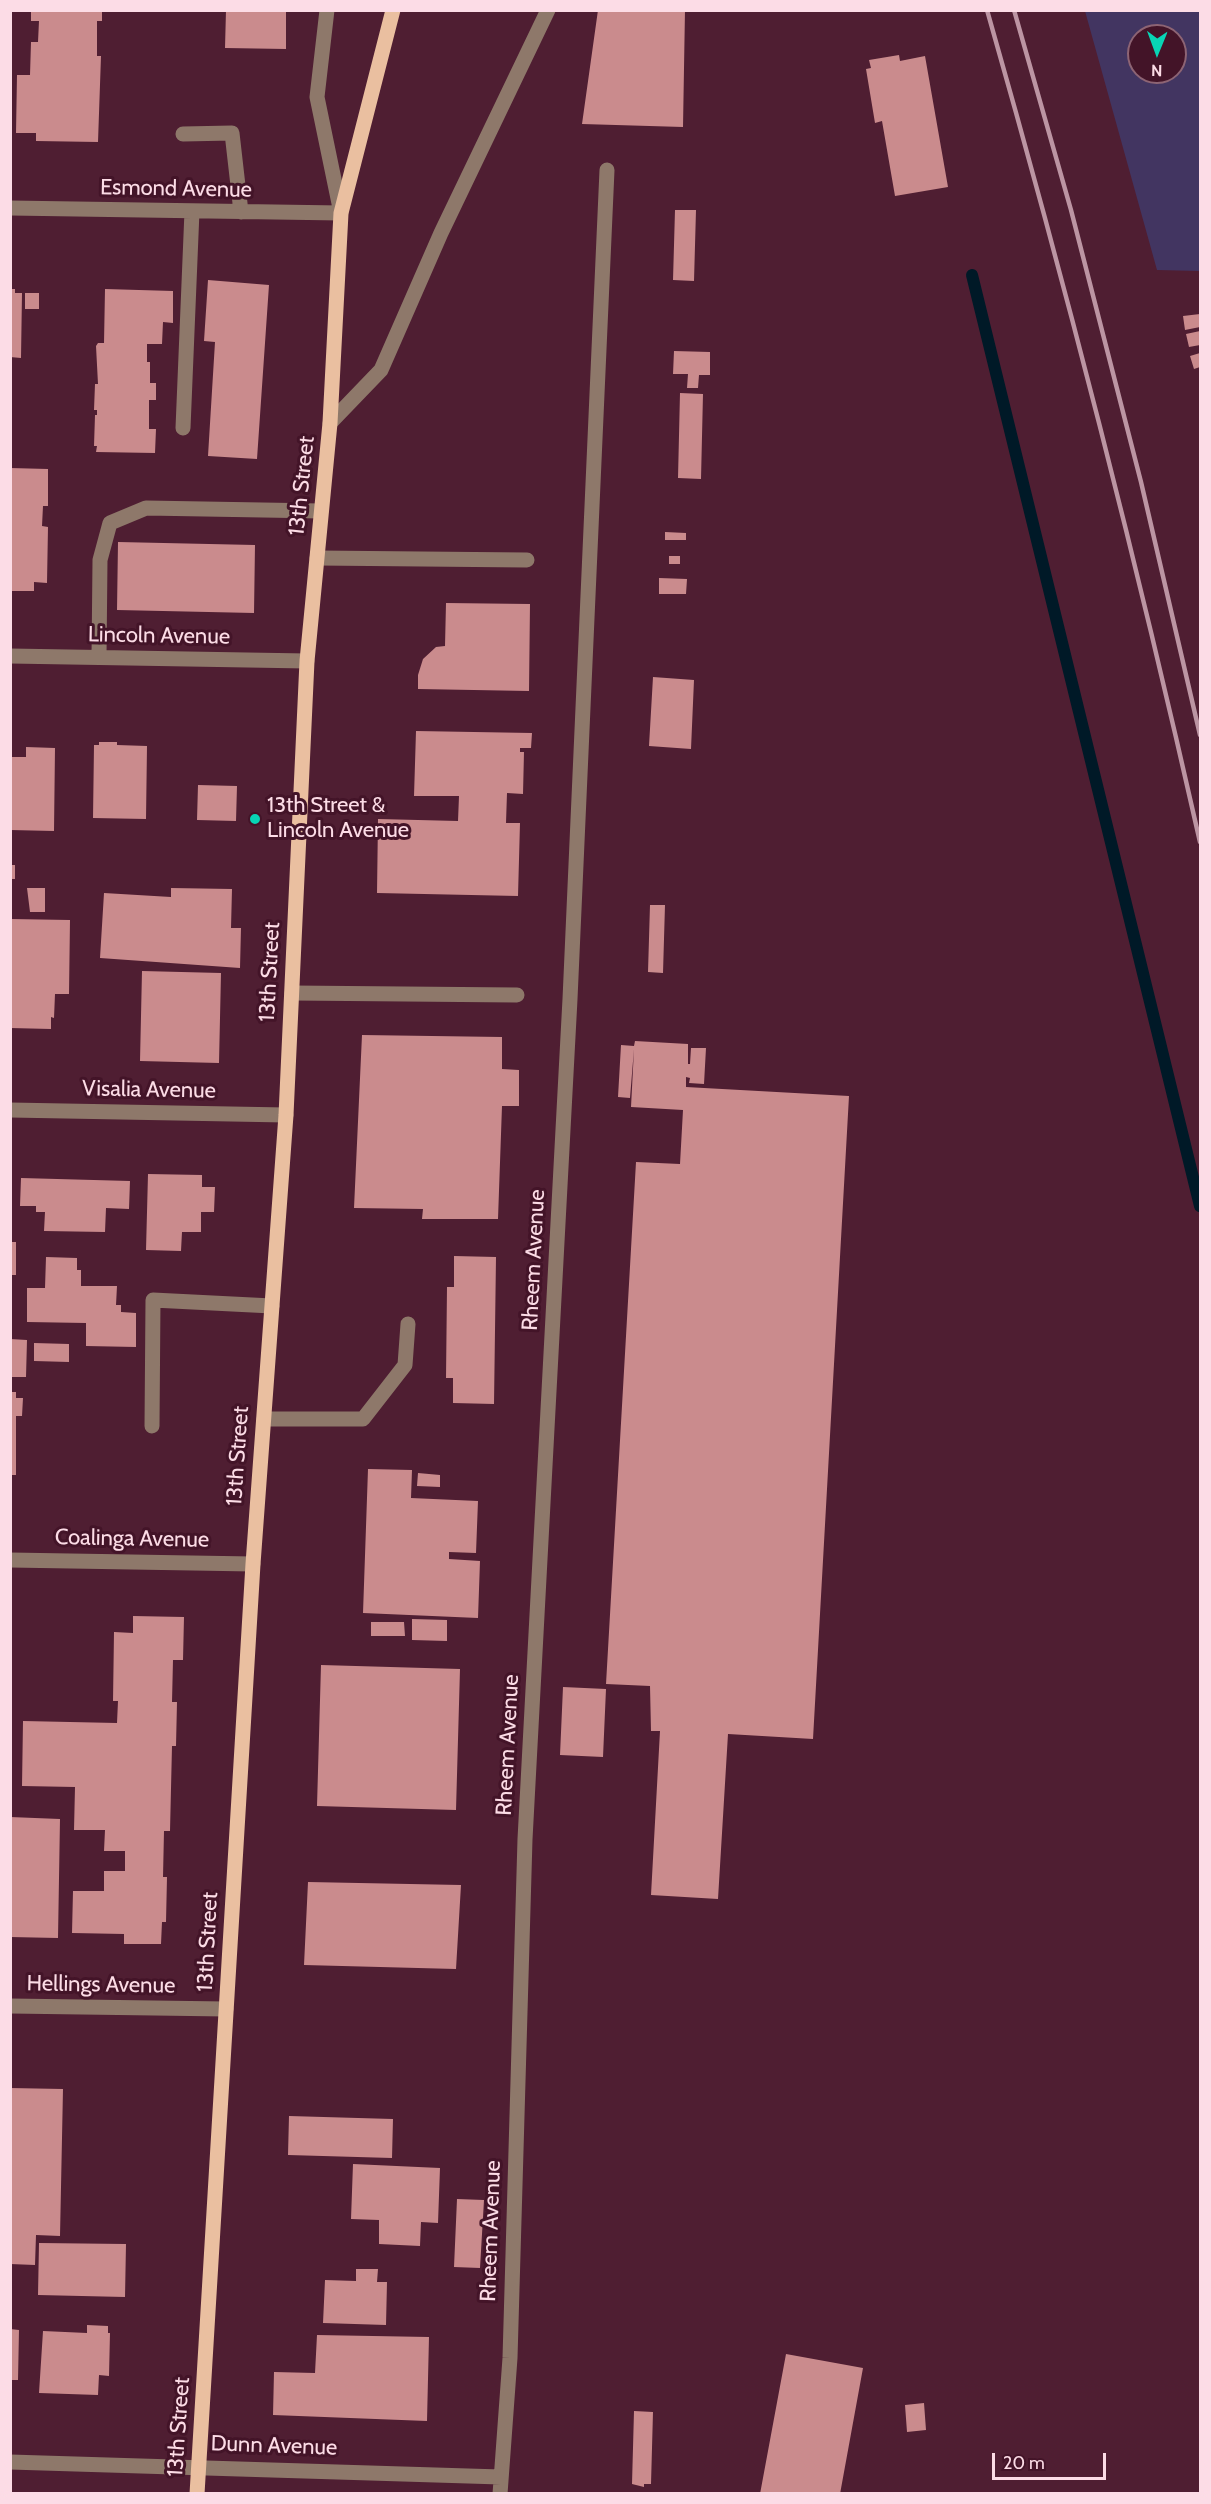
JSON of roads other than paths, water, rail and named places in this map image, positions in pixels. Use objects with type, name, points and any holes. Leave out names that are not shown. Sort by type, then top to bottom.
[{"type":"main road","name":"13th Street","points":[[197,2493],[253,1564],[286,1115],[307,661],[330,423],[341,213],[393,10]]},
{"type":"street","name":"13th Street","points":[[327,10],[317,97],[341,213]]},
{"type":"street","name":"13th Street","points":[[330,423],[381,370],[441,233],[548,10]]},
{"type":"street","points":[[183,134],[232,133],[241,212]]},
{"type":"street","name":"Rheem Avenue","points":[[500,2493],[510,2358],[525,1839],[570,999],[607,170]]},
{"type":"street","name":"Esmond Avenue","points":[[10,208],[341,213]]},
{"type":"street","points":[[183,428],[192,212]]},
{"type":"street","points":[[99,657],[100,560],[110,523],[146,508],[321,511]]},
{"type":"street","points":[[317,558],[527,560]]},
{"type":"street","name":"Lincoln Avenue","points":[[10,656],[307,661]]},
{"type":"street","points":[[292,993],[517,995]]},
{"type":"street","name":"Visalia Avenue","points":[[10,1110],[286,1115]]},
{"type":"street","points":[[152,1426],[153,1300],[272,1306]]},
{"type":"street","points":[[264,1419],[363,1419],[405,1365],[408,1324]]},
{"type":"street","name":"Coalinga Avenue","points":[[10,1560],[253,1564]]},
{"type":"street","name":"Hellings Avenue","points":[[10,2006],[226,2009]]},
{"type":"street","name":"Dunn Avenue","points":[[10,2462],[200,2466],[501,2477]]},
{"type":"waterway","points":[[972,275],[1200,1206]]},
{"type":"railway","points":[[987,10],[1100,425],[1200,842]]},
{"type":"railway","points":[[1014,10],[1071,210],[1141,482],[1200,735]]},
{"type":"place","name":"13th Street & Lincoln Avenue","points":[[255,819]]}]
